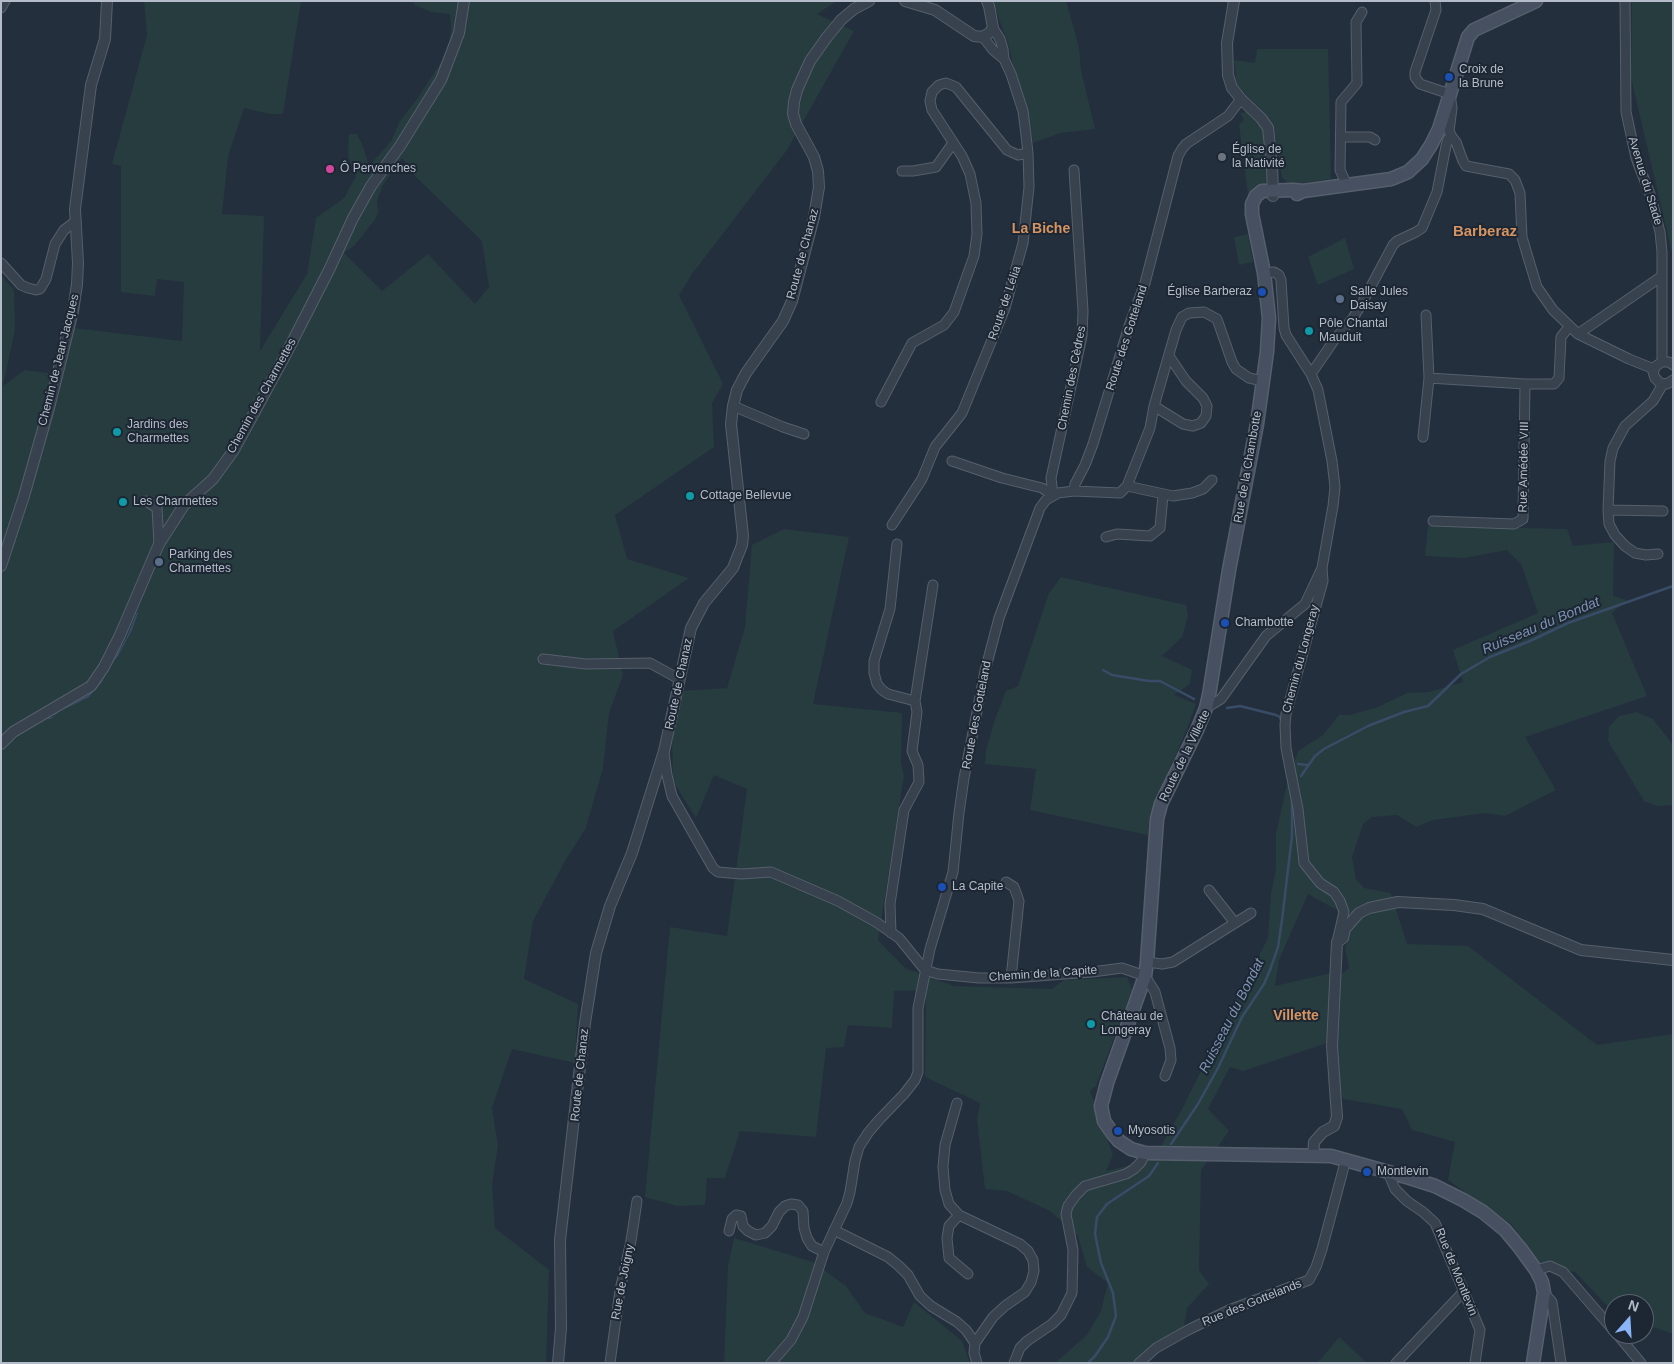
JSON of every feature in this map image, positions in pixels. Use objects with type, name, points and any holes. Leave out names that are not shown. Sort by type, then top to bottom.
[{"type":"main road","points":[[1273,194],[1294,195],[1391,179],[1408,172],[1422,159],[1431,145],[1468,37],[1474,30],[1536,1]]},
{"type":"main road","name":"Rue de la Chambotte","points":[[1206,708],[1267,352],[1268,318],[1264,273],[1255,225],[1258,207],[1262,201],[1273,194]]},
{"type":"main road","name":"Route de la Villette","points":[[1206,708],[1161,804],[1158,819],[1148,962],[1145,976],[1107,1083],[1101,1106],[1104,1121],[1119,1141],[1132,1149],[1144,1153],[1331,1156],[1435,1186],[1483,1212],[1504,1230],[1536,1270],[1544,1293]]},
{"type":"main road","points":[[1534,1363],[1544,1293]]},
{"type":"street","points":[[1,8],[5,1]]},
{"type":"street","name":"Chemin de Jean Jacques","points":[[1,566],[24,496],[49,408],[73,311],[78,263],[75,209],[91,85],[105,39],[107,1]]},
{"type":"street","name":"Chemin des Charmettes","points":[[1,744],[13,732],[91,686],[104,667],[120,635],[159,544],[184,505],[213,479],[234,450],[301,324],[353,218],[371,186],[400,146],[441,80],[458,33],[464,1]]},
{"type":"street","name":"Route de Chanaz","points":[[558,1363],[561,1328],[560,1240],[596,953],[610,906],[632,853],[664,751],[686,646],[696,617],[704,603],[733,568],[742,545],[731,424],[733,406],[746,373],[783,321],[792,301],[814,217],[819,187],[818,171],[814,158],[799,131],[793,114],[797,90],[810,62],[827,37],[841,20],[854,9],[868,1]]},
{"type":"street","points":[[905,1],[942,14],[974,36],[982,37],[993,28],[987,1]]},
{"type":"street","points":[[1234,1],[1227,44],[1228,75],[1232,88],[1268,128],[1273,194]]},
{"type":"street","points":[[1435,1],[1436,10],[1415,77],[1420,84],[1450,94],[1452,108],[1449,131],[1456,142],[1462,161],[1466,166],[1509,174],[1515,180],[1520,193],[1522,237],[1537,287],[1553,310],[1578,334],[1654,369]]},
{"type":"street","name":"Avenue du Stade","points":[[1625,1],[1626,112],[1636,158],[1660,232],[1662,362]]},
{"type":"street","points":[[1347,185],[1340,170],[1341,102],[1356,83],[1356,22],[1362,12]]},
{"type":"street","name":"Route de Lélia","points":[[892,525],[922,479],[935,447],[962,413],[1005,308],[1023,243],[1029,187],[1028,153],[1023,112],[1004,59],[1000,39],[993,28]]},
{"type":"street","name":"Route de Lélia","points":[[982,37],[1004,59]]},
{"type":"street","points":[[881,402],[912,343],[944,324],[954,312],[974,256],[977,234],[976,203],[970,174],[962,156],[932,110],[930,101],[932,92],[939,85],[946,84],[956,87],[1007,150],[1018,155],[1028,153]]},
{"type":"street","name":"Route des Gotteland","points":[[1074,491],[1075,484],[1094,444],[1129,326],[1145,283],[1178,156],[1186,144],[1228,116],[1241,99]]},
{"type":"street","points":[[1341,137],[1370,137],[1375,140]]},
{"type":"street","points":[[1310,374],[1362,305],[1393,245],[1422,228],[1437,192],[1448,139],[1452,137]]},
{"type":"street","points":[[902,171],[936,167],[953,144]]},
{"type":"street","name":"Chemin des Cèdres","points":[[1053,495],[1051,478],[1082,336],[1084,311],[1074,170]]},
{"type":"street","points":[[1,264],[21,285],[36,290],[40,289],[46,279],[55,244],[64,230],[76,221]]},
{"type":"street","name":"Route de la Villette","points":[[1206,708],[1221,699],[1266,636],[1305,604],[1322,568],[1335,487],[1326,423],[1318,390],[1286,335],[1279,275],[1274,272],[1264,273]]},
{"type":"street","points":[[1578,334],[1662,276]]},
{"type":"street","points":[[952,462],[1042,488],[1053,495],[1074,491],[1120,493],[1127,486],[1145,442],[1176,330],[1182,316],[1188,313],[1204,312],[1217,319],[1236,369],[1249,378],[1263,380]]},
{"type":"street","points":[[1423,438],[1429,378],[1426,315]]},
{"type":"street","points":[[1429,378],[1554,384],[1559,378],[1561,336],[1569,327]]},
{"type":"street","points":[[1154,406],[1183,424],[1193,426],[1201,423],[1206,416],[1207,406],[1203,398],[1186,381],[1169,356]]},
{"type":"street","points":[[1654,369],[1662,362],[1669,362],[1673,365]]},
{"type":"street","points":[[1654,369],[1655,378],[1663,384],[1673,380]]},
{"type":"street","name":"Rue Amédée VIII","points":[[1433,521],[1514,524],[1523,519],[1525,384]]},
{"type":"street","points":[[1658,554],[1646,555],[1635,553],[1626,546],[1612,530],[1608,510],[1610,461],[1613,448],[1625,426],[1653,401],[1663,384]]},
{"type":"street","points":[[733,406],[782,427],[804,434]]},
{"type":"street","points":[[1127,486],[1173,496],[1203,489],[1212,480]]},
{"type":"street","name":"Route des Gotteland","points":[[771,1363],[790,1340],[803,1317],[824,1252],[850,1192],[859,1147],[879,1120],[904,1094],[915,1080],[918,1072],[918,1008],[925,970],[953,872],[967,761],[992,641],[1023,557],[1035,517],[1040,508],[1053,495]]},
{"type":"street","points":[[1106,537],[1117,534],[1150,536],[1160,528],[1163,495]]},
{"type":"street","points":[[146,501],[152,503],[157,508],[159,544]]},
{"type":"street","points":[[1608,510],[1663,511]]},
{"type":"street","points":[[897,544],[890,609],[874,661],[874,673],[877,684],[882,690],[888,694],[915,701]]},
{"type":"street","name":"Chemin du Longeray","points":[[1322,568],[1322,581],[1286,714],[1285,725],[1286,748],[1298,809],[1304,863],[1320,883],[1334,892],[1344,912],[1337,942]]},
{"type":"street","points":[[891,933],[890,904],[904,810],[919,782],[918,764],[912,751],[917,712],[915,701],[933,585]]},
{"type":"street","points":[[543,659],[586,664],[650,663],[679,679]]},
{"type":"street","points":[[664,751],[666,775],[672,796],[713,868],[718,872],[741,874],[771,872],[838,901],[876,922],[898,938],[925,970]]},
{"type":"street","points":[[1006,882],[1014,887],[1019,901],[1011,978]]},
{"type":"street","points":[[1209,890],[1235,923]]},
{"type":"street","points":[[1313,1156],[1314,1142],[1323,1132],[1334,1126],[1338,1116],[1332,1046],[1337,942],[1343,938],[1345,929],[1359,913],[1369,908],[1398,902],[1454,904],[1483,909],[1581,950],[1673,960]]},
{"type":"street","points":[[1148,962],[1162,964],[1173,962],[1251,913]]},
{"type":"street","name":"Chemin de la Capite","points":[[925,970],[938,974],[979,978],[1011,978],[1122,968],[1145,976]]},
{"type":"street","points":[[1145,976],[1155,992],[1170,1048],[1171,1060],[1165,1076]]},
{"type":"street","points":[[956,1103],[945,1145],[943,1167],[945,1190],[949,1204],[959,1215],[1020,1244],[1028,1251],[1033,1260],[1034,1271],[1031,1282],[1025,1292],[1004,1306],[993,1317],[975,1343],[974,1354],[977,1363]]},
{"type":"street","points":[[1014,1363],[1020,1348],[1061,1315],[1072,1293],[1073,1250],[1066,1214],[1068,1206],[1085,1186],[1126,1174],[1134,1169],[1141,1162],[1144,1153]]},
{"type":"street","name":"Rue des Gottelands","points":[[1139,1363],[1156,1348],[1188,1330],[1229,1310],[1309,1280],[1322,1249],[1346,1159]]},
{"type":"street","name":"Rue de Montlevin","points":[[1388,1172],[1396,1189],[1407,1201],[1424,1212],[1435,1223],[1480,1330],[1475,1363]]},
{"type":"street","name":"Rue de Joigny","points":[[610,1363],[620,1290],[631,1242],[637,1201]]},
{"type":"street","points":[[729,1231],[732,1219],[736,1214],[741,1216],[743,1226],[748,1232],[756,1235],[765,1233],[785,1206],[791,1204],[798,1205],[803,1211],[804,1228],[807,1238],[812,1246],[824,1252]]},
{"type":"street","points":[[959,1215],[949,1226],[947,1238],[949,1258],[968,1274]]},
{"type":"street","points":[[834,1230],[888,1257],[908,1275],[920,1296],[931,1306],[966,1330],[975,1343]]},
{"type":"street","points":[[1536,1270],[1550,1266],[1563,1272],[1604,1319]]},
{"type":"street","points":[[1396,1363],[1464,1291]]},
{"type":"street","points":[[1544,1293],[1552,1302],[1561,1363]]},
{"type":"street","points":[[1625,1344],[1641,1363]]},
{"type":"green space","points":[[144,1],[301,1],[283,114],[270,114],[244,108],[228,157],[222,214],[264,216],[260,351],[307,274],[316,218],[344,198],[356,176],[348,156],[349,134],[357,134],[369,166],[391,141],[400,121],[449,50],[450,14],[431,12],[415,5],[413,1],[837,1],[817,14],[854,31],[787,150],[692,274],[679,295],[723,384],[712,403],[714,447],[615,515],[627,559],[689,578],[613,631],[623,675],[609,713],[603,768],[586,828],[565,861],[533,921],[524,979],[578,1004],[575,1063],[512,1049],[492,1108],[498,1146],[492,1184],[495,1228],[549,1270],[546,1363],[1,1363],[1,275],[14,290],[15,330],[3,386],[25,370],[55,374],[74,328],[182,341],[184,282],[157,279],[155,296],[121,292],[121,166],[112,164],[147,35]],"holes":[[[402,158],[415,176],[482,241],[489,287],[475,304],[428,254],[382,291],[344,253],[355,245],[376,218],[378,212],[377,201],[383,185]]]},
{"type":"green space","points":[[992,1],[1066,1],[1079,47],[1081,70],[1095,129],[1060,133],[1033,143],[1030,122],[1008,43]]},
{"type":"green space","points":[[1632,1],[1673,1],[1673,257],[1631,78]]},
{"type":"green space","points":[[1257,49],[1328,49],[1331,179],[1290,185],[1282,177],[1274,129],[1264,112],[1237,86],[1234,60],[1255,63]]},
{"type":"green space","points":[[1247,112],[1251,114],[1262,128],[1268,168],[1265,185],[1249,203],[1239,124],[1244,120],[1240,113]]},
{"type":"green space","points":[[1248,234],[1253,262],[1239,265],[1234,237]]},
{"type":"green space","points":[[1345,238],[1354,269],[1318,285],[1308,257]]},
{"type":"green space","points":[[1428,526],[1567,529],[1573,546],[1614,542],[1613,596],[1627,600],[1612,613],[1647,696],[1525,737],[1556,790],[1505,816],[1485,813],[1433,820],[1416,827],[1397,815],[1372,817],[1363,824],[1352,857],[1356,879],[1364,888],[1391,893],[1407,944],[1468,946],[1597,1045],[1673,1034],[1673,1334],[1654,1327],[1654,1294],[1604,1294],[1604,1302],[1575,1272],[1544,1267],[1511,1224],[1448,1180],[1455,1142],[1412,1130],[1402,1109],[1343,1099],[1327,1043],[1243,1071],[1230,1067],[1208,1109],[1229,1131],[1201,1170],[1199,1270],[1209,1284],[1187,1308],[1184,1326],[1142,1354],[1147,1357],[1150,1363],[1055,1363],[1087,1335],[1101,1311],[1108,1283],[1087,1267],[1078,1236],[1050,1211],[1007,1191],[985,1189],[977,1120],[980,1103],[925,1077],[926,990],[894,991],[892,1028],[848,1025],[844,1047],[826,1048],[816,1137],[740,1131],[725,1178],[707,1178],[705,1205],[677,1206],[645,1197],[670,927],[727,936],[747,789],[714,775],[696,818],[673,781],[672,726],[681,691],[727,688],[745,627],[752,545],[784,529],[849,537],[813,704],[902,713],[901,763],[904,776],[878,940],[905,968],[954,986],[1052,989],[1064,980],[1127,977],[1132,990],[1096,1086],[1090,1091],[1113,1155],[1106,1171],[1153,1160],[1182,1109],[1268,938],[1271,894],[1276,868],[1276,834],[1286,788],[1298,751],[1323,735],[1339,715],[1350,715],[1378,707],[1407,693],[1429,692],[1463,682],[1453,650],[1538,613],[1521,564],[1507,550],[1464,558],[1425,556]],"holes":[[[1308,894],[1333,908],[1351,913],[1362,913],[1351,928],[1345,949],[1349,968],[1343,973],[1331,973],[1275,986],[1279,960]]]},
{"type":"green space","points":[[1061,577],[1186,605],[1188,616],[1182,637],[1162,656],[1192,670],[1190,684],[1174,695],[1196,704],[1150,814],[1148,835],[1030,810],[1036,769],[985,764],[986,750],[1006,691],[1018,686],[1049,593]]},
{"type":"green space","points":[[1637,712],[1653,719],[1673,745],[1672,805],[1657,806],[1644,801],[1608,741],[1609,727],[1619,716]]},
{"type":"green space","points":[[734,1238],[813,1262],[846,1286],[865,1313],[903,1327],[914,1302],[962,1341],[970,1363],[724,1363],[728,1266]]},
{"type":"green space","points":[[1339,1337],[1367,1363],[1316,1363]]},
{"type":"water","points":[[137,612],[132,630],[109,668],[126,639]]},
{"type":"water","points":[[108,670],[102,682],[89,697],[67,708],[60,710],[54,716],[59,708],[67,707],[88,695]]},
{"type":"water","points":[[54,716],[51,719],[44,719],[21,733],[1,750],[20,733],[44,717],[50,718]]},
{"type":"waterway","name":"Ruisseau du Bondat","points":[[1301,776],[1315,756],[1324,749],[1368,726],[1404,712],[1428,706],[1461,674],[1490,657],[1568,623],[1673,586]]},
{"type":"waterway","points":[[1103,670],[1112,675],[1160,681],[1194,699]]},
{"type":"waterway","points":[[1227,708],[1240,706],[1276,715],[1281,720]]},
{"type":"waterway","points":[[1298,764],[1307,765]]},
{"type":"waterway","name":"Ruisseau du Bondat","points":[[1171,1144],[1198,1104],[1218,1068],[1242,1017],[1264,984],[1270,970],[1278,947],[1282,920],[1292,836],[1292,800]]},
{"type":"waterway","name":"Ruisseau du Bondat","points":[[1088,1363],[1108,1337],[1116,1316],[1113,1293],[1101,1263],[1095,1234],[1097,1217],[1107,1204],[1149,1176],[1158,1163]]},
{"type":"place","name":"Croix de la Brune","points":[[1449,77]]},
{"type":"place","name":"Église de la Nativité","points":[[1222,157]]},
{"type":"place","name":"Ô Pervenches","points":[[330,169]]},
{"type":"place","name":"Église Barberaz","points":[[1262,292]]},
{"type":"place","name":"Salle Jules Daisay","points":[[1340,299]]},
{"type":"place","name":"Pôle Chantal Mauduit","points":[[1309,331]]},
{"type":"place","name":"Jardins des Charmettes","points":[[117,432]]},
{"type":"place","name":"Cottage Bellevue","points":[[690,496]]},
{"type":"place","name":"Les Charmettes","points":[[123,502]]},
{"type":"place","name":"Parking des Charmettes","points":[[159,562]]},
{"type":"place","name":"Chambotte","points":[[1225,623]]},
{"type":"place","name":"La Capite","points":[[942,887]]},
{"type":"place","name":"Château de Longeray","points":[[1091,1024]]},
{"type":"place","name":"Myosotis","points":[[1118,1131]]},
{"type":"place","name":"Montlevin","points":[[1367,1172]]},
{"type":"district","name":"La Biche","points":[[1041,229]]},
{"type":"district","name":"Barberaz","points":[[1485,232]]},
{"type":"district","name":"Villette","points":[[1296,1016]]}]
